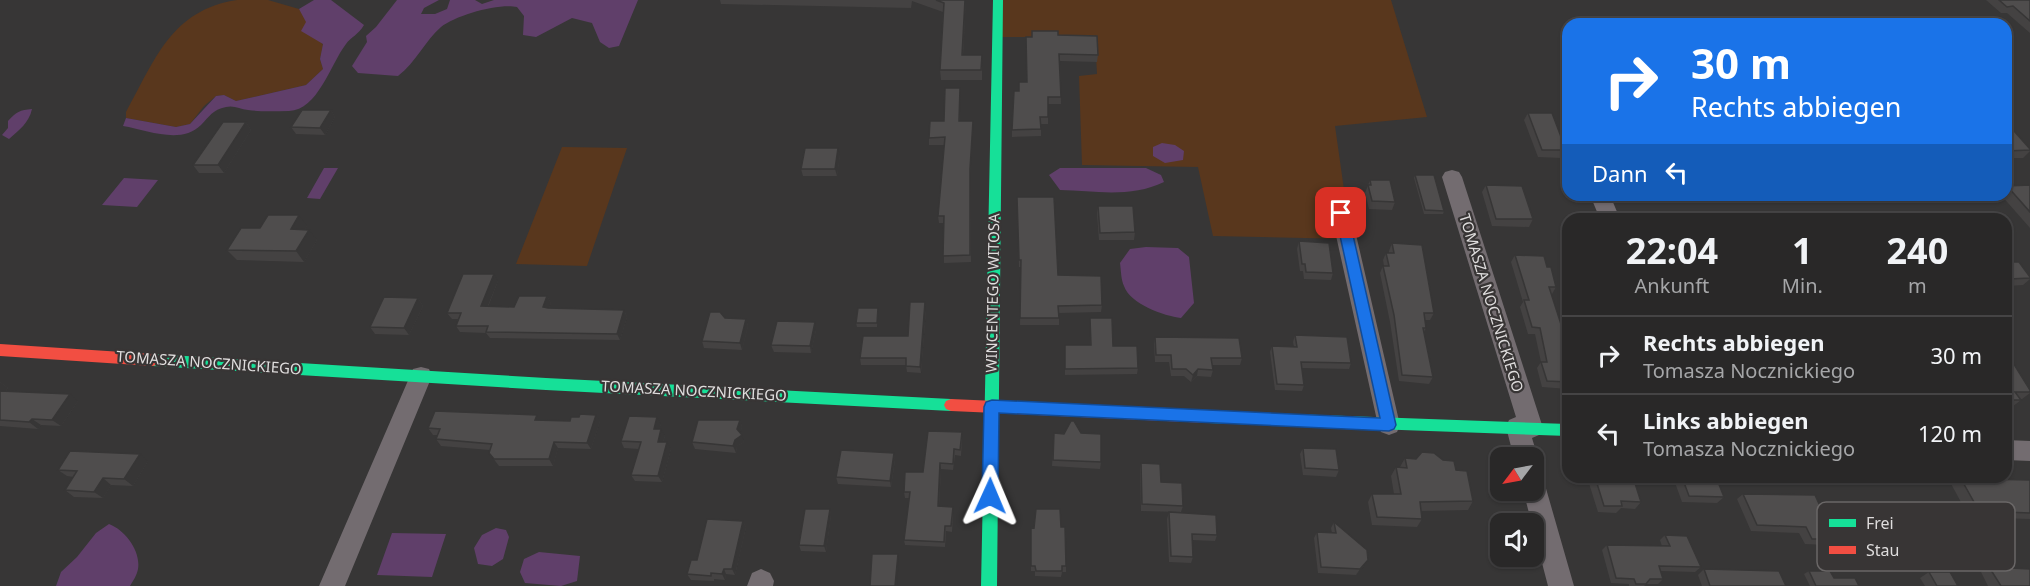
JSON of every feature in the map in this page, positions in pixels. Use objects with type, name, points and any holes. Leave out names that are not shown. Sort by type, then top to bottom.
[{"type":"street","name":"WINCENTEGO WITOSA","points":[[988,586],[998,0]]},
{"type":"street","name":"TOMASZA NOCZNICKIEGO","points":[[1452,177],[1524,428],[1525,447]]},
{"type":"street","points":[[1341,213],[1389,425]]},
{"type":"street","name":"TOMASZA NOCZNICKIEGO","points":[[0,350],[421,376],[992,407],[1389,425],[1562,430]]},
{"type":"street","points":[[332,586],[421,376]]},
{"type":"street","points":[[2012,450],[2030,452]]},
{"type":"street","points":[[1538,501],[1561,586]]},
{"type":"shaded area","points":[[237,0],[268,0],[299,9],[323,45],[320,59],[323,69],[306,85],[236,101],[224,95],[216,96],[204,106],[190,124],[176,127],[126,118],[126,112],[156,56],[181,26],[196,14]]},
{"type":"shaded area","points":[[314,0],[331,0],[364,25],[346,44],[316,95],[299,109],[258,111],[234,107],[221,108],[193,131],[174,135],[123,126],[126,118],[176,127],[190,124],[216,96],[224,95],[236,101],[306,85],[323,69],[320,59],[323,44],[301,31],[306,22],[299,9]]},
{"type":"shaded area","points":[[397,0],[439,0],[424,8],[421,14],[435,14],[447,9],[450,0],[475,0],[482,4],[494,0],[638,0],[619,46],[609,48],[600,42],[592,23],[572,18],[536,37],[523,35],[524,16],[517,7],[489,8],[467,14],[441,27],[398,76],[358,73],[352,66],[367,42],[366,36]]},
{"type":"shaded area","points":[[999,0],[1391,0],[1427,117],[1335,126],[1351,239],[1213,236],[1198,167],[1082,165],[1079,76],[1097,74],[1095,37],[1001,37]]},
{"type":"shaded area","points":[[32,109],[26,122],[9,139],[2,135],[8,128],[8,121],[13,115]]},
{"type":"shaded area","points":[[1162,143],[1175,145],[1184,151],[1183,160],[1165,163],[1153,156],[1153,147]]},
{"type":"shaded area","points":[[562,147],[627,148],[587,266],[516,264]]},
{"type":"shaded area","points":[[324,168],[338,168],[320,199],[307,198]]},
{"type":"shaded area","points":[[1060,168],[1146,168],[1161,175],[1164,182],[1126,192],[1060,190],[1049,175]]},
{"type":"shaded area","points":[[124,178],[158,180],[137,207],[102,205]]},
{"type":"shaded area","points":[[1178,248],[1189,257],[1194,303],[1181,318],[1157,312],[1140,304],[1124,286],[1120,263],[1130,249]]},
{"type":"shaded area","points":[[109,524],[126,536],[137,555],[137,571],[130,586],[56,586],[61,572],[77,557],[96,533]]},
{"type":"shaded area","points":[[496,528],[506,530],[509,537],[503,559],[492,566],[478,564],[474,548],[482,535]]},
{"type":"shaded area","points":[[392,533],[446,534],[432,577],[377,575]]},
{"type":"shaded area","points":[[539,552],[580,556],[577,581],[561,586],[525,583],[520,572],[524,559]]},
{"type":"building","points":[[936,0],[965,0],[962,55],[982,55],[981,70],[940,70],[944,3]]},
{"type":"building","points":[[1999,0],[2030,0],[2030,21],[2013,6],[2007,7]]},
{"type":"building","points":[[1032,31],[1058,31],[1058,35],[1097,36],[1098,55],[1059,54],[1061,97],[1048,97],[1048,117],[1040,117],[1041,129],[1012,130],[1014,91],[1019,91],[1019,82],[1027,82],[1026,37],[1032,37]]},
{"type":"building","points":[[945,88],[960,88],[959,121],[973,121],[970,169],[970,255],[943,256],[944,216],[938,216],[945,137],[929,138],[930,121],[944,121]]},
{"type":"building","points":[[302,110],[331,110],[320,128],[291,127]]},
{"type":"building","points":[[1528,113],[1552,113],[1562,139],[1562,150],[1542,150]]},
{"type":"building","points":[[223,122],[246,122],[218,165],[193,165]]},
{"type":"building","points":[[2012,131],[2014,131],[2030,150],[2012,151]]},
{"type":"building","points":[[805,148],[838,148],[835,169],[801,169]]},
{"type":"building","points":[[1415,175],[1434,175],[1444,211],[1425,210]]},
{"type":"building","points":[[1370,180],[1390,180],[1395,202],[1372,201],[1368,185],[1371,185]]},
{"type":"building","points":[[1486,185],[1522,186],[1533,219],[1496,219]]},
{"type":"building","points":[[2030,185],[2030,212],[2012,192],[2012,186]]},
{"type":"building","points":[[1017,197],[1054,197],[1058,275],[1101,276],[1102,305],[1058,306],[1059,318],[1020,318],[1021,260],[1019,260]]},
{"type":"building","points":[[1098,206],[1133,206],[1135,232],[1100,233]]},
{"type":"building","points":[[268,215],[299,215],[291,229],[309,230],[296,251],[227,250],[241,228],[260,228]]},
{"type":"building","points":[[1299,241],[1329,243],[1333,273],[1306,272],[1305,264],[1302,264]]},
{"type":"building","points":[[1392,243],[1422,245],[1434,313],[1424,313],[1426,328],[1423,328],[1433,377],[1402,375],[1394,315],[1383,266],[1389,266],[1386,253],[1394,253]]},
{"type":"building","points":[[1515,255],[1544,256],[1547,267],[1551,267],[1556,287],[1549,287],[1562,327],[1562,382],[1547,381],[1541,362],[1547,362],[1540,328],[1532,327],[1524,300],[1529,300]]},
{"type":"building","points":[[2012,262],[2019,262],[2030,278],[2012,279]]},
{"type":"building","points":[[463,274],[494,274],[481,306],[514,307],[519,296],[547,296],[543,307],[624,310],[617,334],[486,332],[488,326],[456,326],[461,313],[447,313]]},
{"type":"building","points":[[384,297],[418,298],[404,328],[370,327]]},
{"type":"building","points":[[910,302],[925,302],[920,367],[906,366],[906,358],[860,358],[863,336],[908,336]]},
{"type":"building","points":[[858,308],[878,308],[877,323],[856,323]]},
{"type":"building","points":[[710,312],[720,312],[725,318],[746,319],[740,343],[702,341]]},
{"type":"building","points":[[1090,318],[1112,318],[1113,346],[1137,346],[1138,368],[1065,369],[1065,345],[1091,345]]},
{"type":"building","points":[[777,321],[815,322],[810,346],[771,345]]},
{"type":"building","points":[[1295,335],[1347,337],[1351,363],[1301,362],[1304,385],[1277,384],[1272,346],[1297,347]]},
{"type":"building","points":[[1155,337],[1239,338],[1242,358],[1211,358],[1213,370],[1198,369],[1193,375],[1186,369],[1172,369],[1171,355],[1156,355]]},
{"type":"building","points":[[2012,361],[2030,390],[2030,392],[2015,392],[2021,400],[2012,400]]},
{"type":"building","points":[[0,391],[70,394],[52,420],[32,419],[29,422],[0,420]]},
{"type":"building","points":[[435,411],[537,415],[535,420],[570,421],[571,417],[579,417],[580,414],[596,415],[587,443],[554,442],[549,459],[494,459],[489,453],[492,444],[436,439],[440,429],[428,428]]},
{"type":"building","points":[[629,416],[657,417],[654,429],[661,429],[658,442],[667,442],[658,476],[631,475],[641,442],[621,441]]},
{"type":"building","points":[[698,420],[740,420],[737,429],[742,435],[735,440],[733,446],[692,442]]},
{"type":"building","points":[[1071,421],[1074,421],[1081,433],[1101,434],[1101,462],[1053,460],[1054,433],[1064,434]]},
{"type":"building","points":[[928,431],[962,432],[960,450],[954,449],[953,464],[940,463],[938,506],[953,507],[951,526],[945,526],[944,542],[904,540],[910,492],[904,492],[905,472],[923,472]]},
{"type":"building","points":[[1303,448],[1336,449],[1339,470],[1305,468]]},
{"type":"building","points":[[841,450],[894,453],[890,481],[836,477]]},
{"type":"building","points":[[70,451],[140,454],[124,479],[103,478],[94,492],[65,490],[77,471],[58,470]]},
{"type":"building","points":[[1422,452],[1434,453],[1443,460],[1454,461],[1456,470],[1467,471],[1473,501],[1420,502],[1422,519],[1377,517],[1372,494],[1401,494],[1396,467],[1407,468],[1405,458],[1416,459]]},
{"type":"building","points":[[1141,463],[1160,464],[1161,482],[1182,483],[1183,506],[1142,504]]},
{"type":"building","points":[[2012,480],[2030,480],[2030,513],[2015,512],[2015,502],[1974,502],[1963,483],[2012,483]]},
{"type":"building","points":[[1597,483],[1635,483],[1641,502],[1621,501],[1622,506],[1604,506]]},
{"type":"building","points":[[1684,483],[1718,483],[1724,497],[1689,496]]},
{"type":"building","points":[[1743,494],[1815,495],[1818,502],[1817,539],[1812,539],[1806,527],[1757,525]]},
{"type":"building","points":[[805,509],[830,509],[824,546],[799,545]]},
{"type":"building","points":[[1036,509],[1060,509],[1061,527],[1065,527],[1066,566],[1062,566],[1062,571],[1036,571],[1035,566],[1031,566],[1031,527],[1034,528]]},
{"type":"building","points":[[1169,512],[1216,515],[1217,535],[1192,534],[1193,557],[1171,556]]},
{"type":"building","points":[[707,519],[743,521],[732,569],[724,569],[722,574],[711,573],[711,576],[687,574],[691,560],[697,560]]},
{"type":"building","points":[[1334,522],[1367,550],[1368,560],[1360,569],[1321,567],[1317,532],[1336,533]]},
{"type":"building","points":[[1665,535],[1687,536],[1701,567],[1659,566],[1663,579],[1650,579],[1646,584],[1636,584],[1634,579],[1616,578],[1607,545],[1670,546]]},
{"type":"building","points":[[872,554],[898,554],[895,586],[870,586]]},
{"type":"building","points":[[1704,569],[1779,571],[1786,586],[1710,586]]},
{"type":"building","points":[[2030,569],[2030,586],[2001,586],[1992,571]]},
{"type":"building","points":[[1809,571],[1830,571],[1834,578],[1855,578],[1859,586],[1816,586]]},
{"type":"building","points":[[1929,572],[1950,572],[1958,586],[1937,586]]},
{"type":"traffic: fast","points":[[989,586],[998,0]]},
{"type":"traffic: fast","points":[[153,360],[546,384],[951,405]]},
{"type":"traffic: fast","points":[[1209,417],[1562,430]]},
{"type":"traffic: jam","points":[[0,350],[153,360]]},
{"type":"traffic: jam","points":[[951,405],[1209,417]]},
{"type":"route","points":[[990,496],[992,407],[1389,425],[1341,213]]}]
